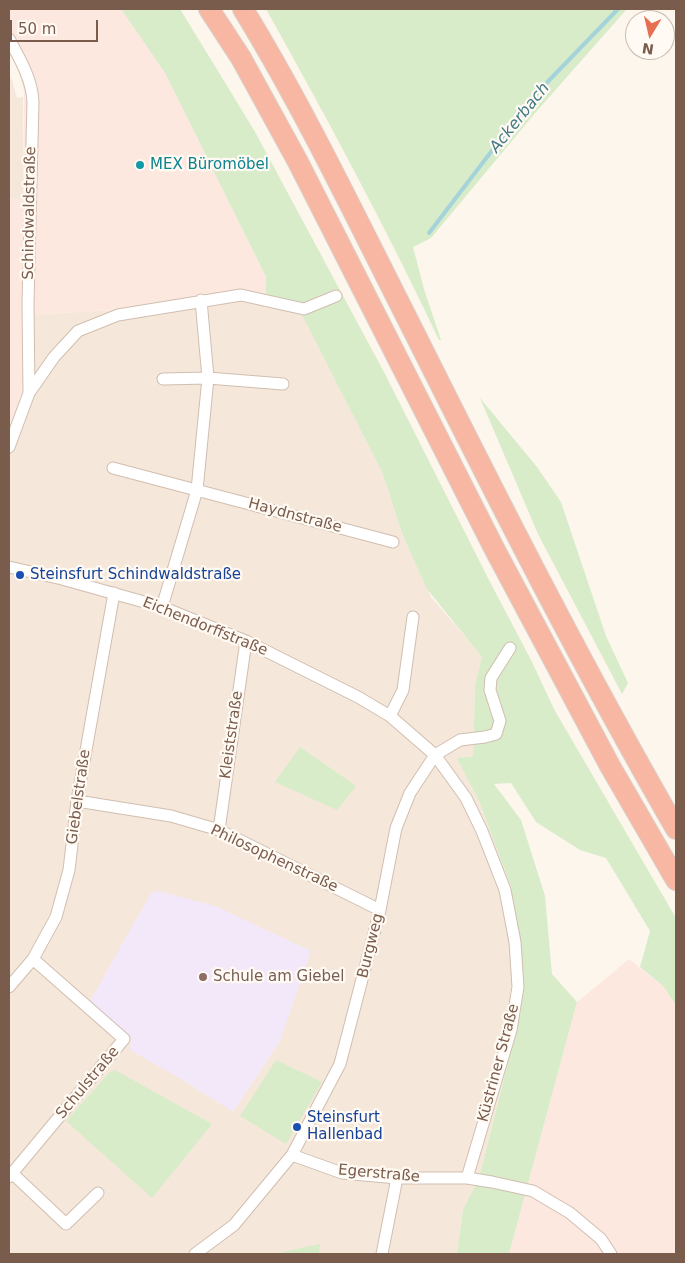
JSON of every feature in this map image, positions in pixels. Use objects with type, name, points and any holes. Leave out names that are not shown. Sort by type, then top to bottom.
[{"type":"highway","points":[[209,9],[241,58],[298,162],[517,592],[610,766],[676,880]]},
{"type":"highway","points":[[243,9],[269,52],[374,252],[517,537],[633,754],[676,829]]},
{"type":"street","name":"Schindwaldstraße","points":[[9,39],[21,59],[32,89],[28,393]]},
{"type":"street","name":"Schindwaldstraße","points":[[9,448],[28,393],[54,357],[78,331],[118,315],[201,300],[242,295],[304,309],[336,296]]},
{"type":"street","points":[[162,606],[197,490],[208,378],[201,300]]},
{"type":"street","points":[[163,379],[208,378],[283,384]]},
{"type":"street","name":"Haydnstraße","points":[[113,468],[393,542]]},
{"type":"street","name":"Eichendorffstraße","points":[[9,567],[162,606],[246,641],[358,697],[390,716],[435,755]]},
{"type":"street","name":"Giebelstraße","points":[[9,987],[34,959],[56,917],[68,870],[77,801],[114,593]]},
{"type":"street","points":[[390,716],[403,690],[413,617]]},
{"type":"street","name":"Kleiststraße","points":[[219,830],[246,641]]},
{"type":"street","name":"Burgweg","points":[[195,1254],[234,1225],[292,1155],[340,1064],[380,910],[396,828],[410,794],[435,755],[460,740],[496,734],[500,721],[490,690],[491,678],[510,648]]},
{"type":"street","name":"Küstriner Straße","points":[[435,755],[466,798],[482,831],[505,890],[515,942],[518,987],[510,1030],[467,1178]]},
{"type":"street","name":"Philosophenstraße","points":[[77,801],[171,816],[219,830],[380,910]]},
{"type":"street","name":"Schulstraße","points":[[34,959],[124,1039],[10,1175],[66,1224],[98,1193]]},
{"type":"street","name":"Egerstraße","points":[[292,1155],[342,1173],[397,1178],[467,1178],[533,1192],[570,1213],[601,1240],[611,1254]]},
{"type":"street","points":[[382,1254],[397,1178]]},
{"type":"shaded area","points":[[9,9],[121,9],[165,73],[266,277],[266,295],[116,310],[23,315],[22,393],[9,427],[9,199],[23,199],[24,91],[18,70],[9,52]]},
{"type":"shaded area","points":[[9,77],[11,77],[17,98],[23,97],[23,199],[9,199]]},
{"type":"shaded area","points":[[266,295],[300,310],[382,472],[403,536],[431,597],[483,657],[475,686],[473,756],[458,758],[479,801],[511,887],[522,959],[521,1011],[479,1178],[463,1209],[457,1254],[9,1254],[9,427],[22,393],[22,315],[116,310]]},
{"type":"shaded area","name":"Schule am Giebel","points":[[158,891],[215,906],[311,951],[280,1041],[233,1112],[130,1050],[131,1037],[105,1018],[89,1003],[151,893]]},
{"type":"shaded area","points":[[629,959],[663,986],[676,1005],[676,1254],[509,1254],[577,1002]]},
{"type":"green space","points":[[121,9],[180,9],[254,130],[385,374],[531,660],[555,711],[676,918],[676,1005],[663,986],[640,967],[650,931],[606,858],[580,850],[536,822],[511,783],[494,784],[521,820],[545,896],[552,974],[577,1002],[509,1254],[457,1254],[463,1209],[479,1178],[521,1011],[522,959],[511,887],[479,801],[457,758],[473,756],[475,686],[482,657],[427,589],[403,536],[382,472],[300,311],[266,295],[266,277],[165,73]]},
{"type":"green space","points":[[266,9],[627,9],[536,112],[431,238],[413,247],[424,289],[441,340],[439,340],[356,173]]},
{"type":"green space","points":[[480,398],[537,467],[561,502],[606,636],[628,683],[622,694],[538,534]]},
{"type":"green space","points":[[300,747],[356,786],[337,810],[275,782]]},
{"type":"green space","points":[[276,1060],[322,1082],[286,1144],[240,1116]]},
{"type":"green space","points":[[115,1070],[212,1124],[152,1198],[66,1121],[110,1072]]},
{"type":"green space","points":[[320,1244],[319,1254],[281,1254],[282,1252]]},
{"type":"waterway","name":"Ackerbach","points":[[429,233],[533,97],[618,9]]},
{"type":"place","name":"MEX Büromöbel","points":[[140,165]]},
{"type":"place","name":"Steinsfurt Schindwaldstraße","points":[[20,575]]},
{"type":"place","name":"Schule am Giebel","points":[[203,977]]},
{"type":"place","name":"Steinsfurt Hallenbad","points":[[297,1127]]}]
